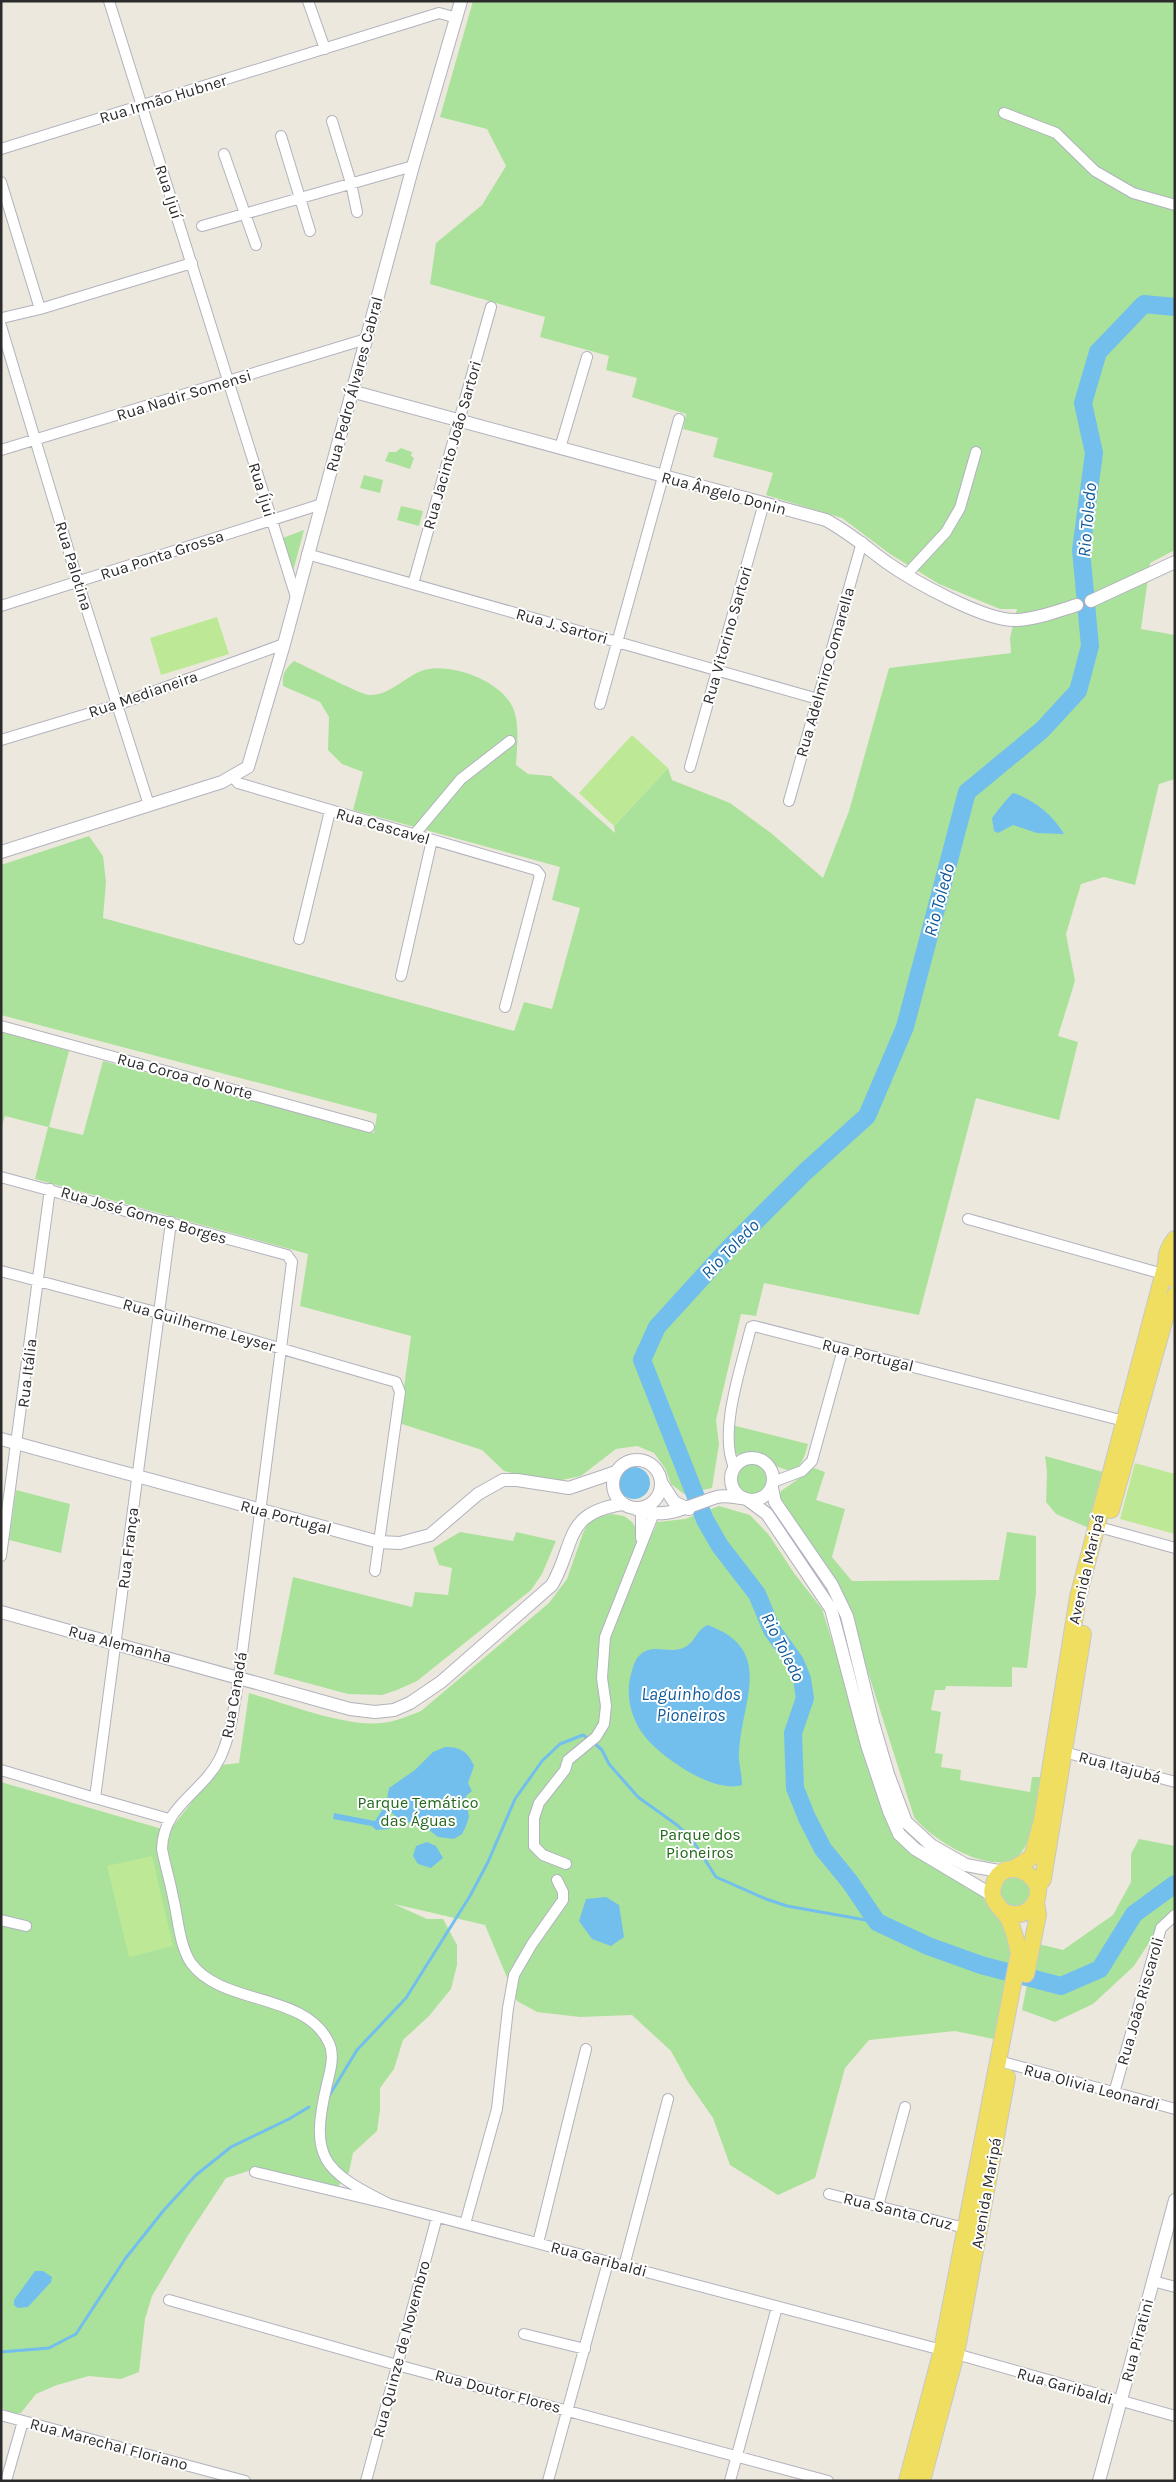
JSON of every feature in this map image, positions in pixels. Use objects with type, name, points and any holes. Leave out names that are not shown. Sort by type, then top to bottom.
[{"type":"main road","name":"Avenida Maripá","points":[[1009,1870],[1032,1857],[1042,1820],[1078,1597],[1124,1421],[1168,1273],[1166,1255],[1175,1239]]},
{"type":"main road","name":"Avenida Maripá","points":[[922,2481],[973,2229],[1024,1955],[1038,1915],[1037,1895],[1043,1879],[1090,1592],[1165,1318],[1175,1295]]},
{"type":"main road","points":[[1009,1870],[1029,1873],[1037,1895],[1025,1913],[1017,1915],[1002,1911],[992,1895],[996,1880],[1009,1870]]},
{"type":"main road","name":"Avenida Maripá","points":[[1002,1911],[1008,1917],[1024,1955]]},
{"type":"main road","name":"Avenida Maripá","points":[[907,2481],[949,2352]]},
{"type":"street","name":"Rua Ijuí","points":[[109,1],[229,382]]},
{"type":"street","points":[[308,1],[325,49]]},
{"type":"street","name":"Rua Pedro Álvares Cabral","points":[[233,777],[248,767],[284,644],[413,166],[461,1]]},
{"type":"street","name":"Rua Irmão Hubner","points":[[1,149],[439,13],[456,18]]},
{"type":"street","points":[[1004,113],[1056,133],[1095,171],[1134,193],[1175,205]]},
{"type":"street","points":[[332,121],[351,182],[357,212]]},
{"type":"street","points":[[281,136],[310,231]]},
{"type":"street","points":[[224,154],[256,245]]},
{"type":"street","points":[[202,226],[300,200],[351,182],[413,166]]},
{"type":"street","points":[[1,182],[40,309]]},
{"type":"street","points":[[2,319],[192,263]]},
{"type":"street","name":"Rua Jacinto João Sartori","points":[[413,584],[491,306]]},
{"type":"street","name":"Rua Palotina","points":[[1,326],[78,582],[149,805]]},
{"type":"street","name":"Rua Nadir Somensi","points":[[1,450],[366,339]]},
{"type":"street","points":[[560,448],[587,357]]},
{"type":"street","name":"Rua Íjui","points":[[229,382],[270,520],[296,597]]},
{"type":"street","name":"Rua Ângelo Donin","points":[[351,391],[826,520],[862,542],[887,562],[907,574],[974,610],[999,619],[1018,620],[1077,605]]},
{"type":"street","points":[[600,704],[679,419]]},
{"type":"street","points":[[907,574],[946,532],[960,508],[976,452]]},
{"type":"street","name":"Rua Vitorino Sartori","points":[[690,767],[764,503]]},
{"type":"street","name":"Rua Ponta Grossa","points":[[1,606],[322,504]]},
{"type":"street","name":"Rua Adelmiro Comarella","points":[[789,801],[862,542]]},
{"type":"street","name":"Rua J. Sartori","points":[[307,554],[818,699]]},
{"type":"street","points":[[1077,605],[1175,562]]},
{"type":"street","name":"Rua Medianeira","points":[[1,740],[117,705],[284,644]]},
{"type":"street","points":[[414,835],[462,780],[510,741]]},
{"type":"street","points":[[2,848],[149,805],[233,777]]},
{"type":"street","name":"Rua Cascavel","points":[[233,777],[238,783],[536,870],[540,875],[505,1007]]},
{"type":"street","points":[[299,939],[330,811]]},
{"type":"street","points":[[401,976],[432,840]]},
{"type":"street","name":"Rua Coroa do Norte","points":[[1,1026],[369,1127]]},
{"type":"street","name":"Rua José Gomes Borges","points":[[1,1177],[287,1255]]},
{"type":"street","name":"Rua Itália","points":[[1,1556],[18,1443],[50,1189]]},
{"type":"street","points":[[968,1219],[1168,1273]]},
{"type":"street","name":"Rua França","points":[[95,1798],[171,1222]]},
{"type":"street","name":"Rua Canadá","points":[[287,1255],[292,1262],[282,1349],[239,1677],[228,1740],[220,1760],[169,1819],[162,1838],[162,1849],[183,1942],[192,1963],[213,1982],[302,2014],[320,2028],[330,2044],[331,2068],[318,2135],[321,2149],[335,2173],[352,2185],[388,2204]]},
{"type":"street","name":"Rua Guilherme Leyser","points":[[1,1271],[159,1313],[396,1382],[400,1392],[379,1542]]},
{"type":"street","name":"Rua Portugal","points":[[734,1467],[728,1439],[728,1426],[751,1327],[754,1326],[1124,1421]]},
{"type":"street","points":[[690,1508],[674,1502],[661,1482],[656,1468],[642,1460],[627,1461],[613,1478],[614,1492],[638,1509],[690,1508],[712,1499],[762,1498],[772,1485],[802,1471],[812,1461],[843,1349]]},
{"type":"street","name":"Rua Portugal","points":[[1,1439],[379,1542],[400,1543],[430,1534],[478,1494],[503,1480],[532,1482],[558,1488],[575,1487],[616,1472]]},
{"type":"street","points":[[712,1499],[730,1480],[734,1467],[745,1459],[758,1458],[770,1467],[775,1502],[832,1585],[847,1616],[873,1723],[888,1774],[906,1822],[931,1845],[966,1865],[1009,1870]]},
{"type":"street","points":[[730,1480],[732,1487],[744,1499],[767,1514],[831,1609],[869,1750],[899,1834],[915,1849],[992,1895]]},
{"type":"street","points":[[638,1509],[654,1501],[661,1489],[661,1482]]},
{"type":"street","points":[[566,1864],[543,1855],[534,1846],[534,1818],[539,1803],[565,1770],[568,1760],[601,1731],[606,1715],[602,1678],[605,1637],[641,1543],[638,1509]]},
{"type":"street","name":"Rua Alemanha","points":[[1,1612],[350,1709],[375,1712],[394,1710],[410,1703],[441,1682],[552,1585],[561,1569],[573,1532],[582,1518],[594,1510],[638,1509]]},
{"type":"street","points":[[1106,1529],[1175,1548]]},
{"type":"street","points":[[375,1571],[379,1542]]},
{"type":"street","name":"Rua Itajubá","points":[[1064,1752],[1175,1782]]},
{"type":"street","points":[[1,1770],[169,1819]]},
{"type":"street","points":[[465,2224],[497,2109],[508,2008],[514,1975],[532,1944],[563,1900],[563,1892],[557,1880]]},
{"type":"street","name":"Rua João Riscaroli","points":[[1114,2093],[1161,1928],[1175,1915]]},
{"type":"street","points":[[1,1920],[26,1926]]},
{"type":"street","points":[[538,2243],[586,2049]]},
{"type":"street","name":"Rua Olivia Leonardi","points":[[1004,2063],[1175,2110]]},
{"type":"street","points":[[624,2266],[668,2099]]},
{"type":"street","points":[[878,2206],[905,2107]]},
{"type":"street","name":"Rua Garibaldi","points":[[255,2172],[388,2204],[949,2352],[1120,2402],[1175,2416]]},
{"type":"street","name":"Rua Santa Cruz","points":[[829,2194],[973,2229]]},
{"type":"street","name":"Rua Piratini","points":[[1099,2481],[1175,2200]]},
{"type":"street","name":"Rua Quinze de Novembro","points":[[366,2481],[437,2217]]},
{"type":"street","points":[[548,2481],[608,2262]]},
{"type":"street","points":[[1153,2281],[1175,2287]]},
{"type":"street","name":"Rua Doutor Flores","points":[[168,2300],[397,2365],[828,2481]]},
{"type":"street","points":[[730,2481],[777,2307]]},
{"type":"street","points":[[524,2334],[585,2349]]},
{"type":"street","name":"Rua Marechal Floriano","points":[[1,2415],[245,2481]]},
{"type":"street","points":[[6,2481],[22,2421]]},
{"type":"green space","points":[[473,1],[1175,1],[1175,550],[1150,563],[1141,629],[1175,635],[1175,779],[1159,784],[1135,885],[1104,877],[1081,884],[1066,934],[1075,981],[1058,1036],[1078,1042],[1059,1120],[976,1098],[919,1315],[764,1283],[756,1316],[741,1314],[716,1420],[719,1444],[712,1488],[684,1494],[671,1484],[665,1468],[654,1453],[637,1446],[616,1449],[581,1476],[557,1481],[535,1479],[504,1471],[482,1450],[399,1423],[411,1336],[300,1306],[308,1254],[35,1179],[48,1127],[5,1116],[1,1129],[1,1031],[69,1051],[49,1127],[83,1135],[103,1061],[374,1133],[377,1114],[1,1015],[1,865],[89,836],[103,856],[106,882],[103,918],[514,1031],[524,1002],[552,1009],[580,908],[552,900],[560,867],[353,810],[363,772],[342,764],[328,750],[329,717],[320,702],[283,686],[285,672],[294,661],[346,686],[370,695],[385,692],[410,676],[435,668],[461,671],[475,676],[498,690],[507,698],[513,708],[517,729],[516,765],[528,774],[551,776],[615,833],[614,826],[668,768],[672,780],[730,803],[771,833],[823,878],[849,811],[889,668],[1011,653],[1010,638],[1017,609],[1000,609],[939,584],[890,554],[842,518],[766,495],[773,473],[713,457],[718,438],[683,429],[686,414],[632,397],[637,378],[606,370],[609,356],[540,337],[545,317],[430,284],[436,243],[482,205],[506,166],[487,129],[440,117]]},
{"type":"green space","points":[[401,448],[412,452],[411,456],[414,458],[410,469],[385,461],[389,452],[396,452]]},
{"type":"green space","points":[[364,475],[383,480],[380,493],[360,488]]},
{"type":"green space","points":[[401,506],[423,511],[419,526],[397,520]]},
{"type":"green space","points":[[304,530],[292,575],[280,539]]},
{"type":"green space","points":[[217,617],[229,654],[161,675],[150,638]]},
{"type":"green space","points":[[632,735],[668,768],[614,826],[579,793]]},
{"type":"green space","points":[[732,1425],[808,1444],[802,1461],[795,1469],[786,1470],[756,1455],[745,1453],[734,1456]]},
{"type":"green space","points":[[1045,1456],[1103,1472],[1089,1528],[1056,1514],[1046,1502],[1047,1472]]},
{"type":"green space","points":[[749,1462],[756,1463],[761,1467],[765,1472],[765,1486],[761,1491],[756,1495],[749,1496],[742,1495],[737,1491],[733,1486],[732,1479],[733,1472],[737,1467],[742,1463]]},
{"type":"green space","points":[[1135,1463],[1175,1474],[1175,1534],[1120,1519]]},
{"type":"green space","points":[[814,1468],[825,1472],[816,1500],[845,1509],[832,1557],[852,1581],[999,1580],[1007,1532],[1036,1536],[1036,1593],[1027,1668],[1012,1667],[1012,1687],[946,1686],[945,1690],[935,1690],[931,1710],[941,1712],[935,1753],[943,1754],[941,1767],[961,1770],[960,1780],[1030,1792],[1032,1777],[1040,1777],[1029,1838],[1020,1854],[1009,1861],[980,1860],[964,1854],[934,1836],[914,1817],[846,1603],[782,1505],[781,1491]]},
{"type":"green space","points":[[16,1490],[70,1504],[61,1553],[9,1540]]},
{"type":"green space","points":[[719,1506],[750,1515],[769,1535],[794,1573],[822,1609],[892,1832],[980,1894],[998,1916],[1019,1953],[1003,2041],[955,2031],[869,2040],[845,2068],[815,2178],[778,2195],[730,2165],[713,2118],[688,2082],[671,2051],[632,2015],[580,2017],[537,2012],[517,2001],[485,1925],[394,1904],[427,1919],[443,1919],[457,1945],[457,1965],[451,1989],[429,2016],[403,2040],[394,2069],[380,2088],[380,2110],[377,2131],[353,2153],[349,2172],[336,2189],[255,2169],[226,2178],[187,2237],[152,2296],[145,2319],[139,2372],[121,2379],[89,2376],[57,2385],[36,2394],[21,2413],[9,2414],[1,2407],[1,1782],[169,1831],[221,1765],[239,1763],[249,1693],[333,1718],[366,1723],[391,1721],[421,1711],[549,1603],[567,1579],[583,1533],[594,1518],[612,1514],[624,1516],[632,1522],[638,1531],[654,1531],[657,1522],[685,1519]]},
{"type":"green space","points":[[460,1532],[513,1541],[516,1532],[556,1541],[542,1574],[531,1590],[417,1681],[382,1695],[348,1694],[274,1674],[293,1577],[412,1607],[415,1592],[448,1595],[452,1568],[439,1565],[433,1548]]},
{"type":"green space","points":[[1139,1839],[1175,1846],[1175,1912],[1160,1926],[1134,1966],[1093,2004],[1055,2022],[1022,2010],[1035,1943],[1063,1950],[1113,1915],[1131,1882],[1131,1854]]},
{"type":"green space","points":[[152,1856],[173,1946],[129,1957],[107,1866]]},
{"type":"green space","points":[[1020,1876],[1030,1888],[1029,1899],[1021,1907],[1004,1907],[997,1887],[1003,1878]]},
{"type":"water","points":[[1013,793],[1028,799],[1042,809],[1055,821],[1064,834],[1037,833],[1013,825],[998,833],[994,831],[992,818]]},
{"type":"water","points":[[634,1467],[640,1468],[645,1472],[649,1477],[649,1489],[645,1494],[640,1498],[634,1499],[628,1498],[623,1494],[619,1489],[618,1483],[619,1477],[623,1472],[628,1468]]},
{"type":"water","name":"Laguinho dos Pioneiros","points":[[708,1625],[729,1636],[742,1648],[748,1662],[750,1678],[739,1751],[742,1785],[731,1786],[705,1780],[677,1765],[655,1747],[641,1732],[630,1707],[630,1680],[634,1665],[639,1656],[645,1651],[657,1649],[681,1649],[690,1644],[701,1629]]},
{"type":"water","points":[[445,1747],[463,1751],[474,1766],[468,1783],[472,1791],[466,1796],[469,1817],[462,1834],[454,1839],[438,1837],[423,1825],[402,1821],[389,1811],[388,1817],[391,1825],[389,1829],[376,1830],[372,1826],[333,1819],[334,1813],[375,1821],[386,1804],[389,1788],[415,1770],[433,1752]]},
{"type":"water","points":[[427,1842],[436,1846],[443,1858],[431,1868],[418,1864],[413,1856],[416,1846]]},
{"type":"water","points":[[606,1897],[619,1905],[624,1937],[611,1946],[592,1939],[579,1921],[586,1899]]},
{"type":"water","points":[[35,2271],[43,2271],[52,2277],[51,2282],[28,2307],[18,2308],[14,2305],[14,2300]]},
{"type":"waterway","name":"Rio Toledo","points":[[1175,307],[1144,304],[1098,352],[1083,403],[1094,453],[1081,550],[1090,646],[1078,691],[1042,730],[967,792],[905,1027],[867,1116],[805,1172],[729,1248],[657,1327],[642,1360],[705,1520],[720,1546],[757,1594],[772,1630],[795,1662],[802,1679],[805,1698],[793,1733],[795,1788],[807,1818],[823,1849],[850,1882],[877,1922],[928,1946],[981,1965],[1061,1986],[1100,1969],[1134,1914],[1175,1884]]},
{"type":"waterway","points":[[329,2096],[357,2050],[406,1998],[470,1896],[488,1862],[515,1799],[542,1761],[560,1744],[583,1735],[589,1739]]},
{"type":"waterway","points":[[594,1743],[602,1750],[609,1764],[638,1797],[677,1825],[691,1838],[716,1877],[787,1906],[877,1922]]},
{"type":"waterway","points":[[1,2352],[49,2348],[76,2334],[125,2259],[164,2210],[196,2175],[231,2147],[289,2119],[309,2107]]},
{"type":"park label","name":"Parque Temático das Águas","points":[[418,1811]]},
{"type":"park label","name":"Parque dos Pioneiros","points":[[700,1843]]}]
